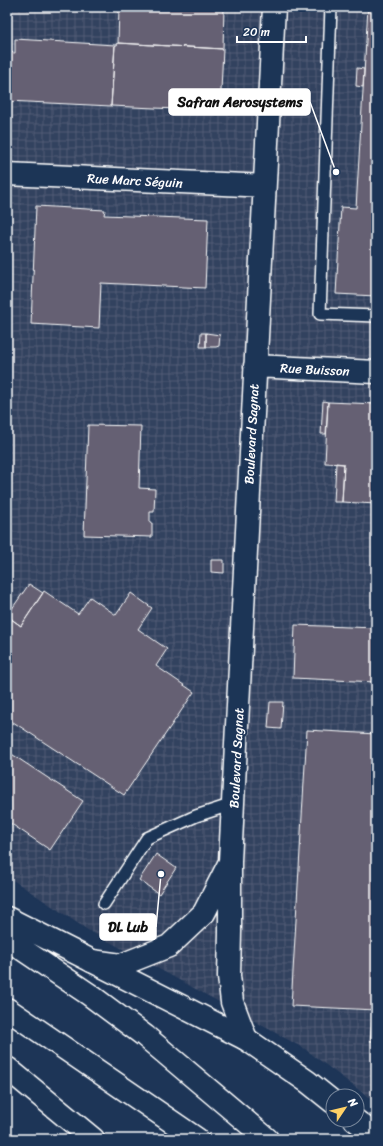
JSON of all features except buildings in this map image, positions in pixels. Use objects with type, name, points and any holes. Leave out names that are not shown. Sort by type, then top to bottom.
[{"type":"street","name":"Boulevard Sagnat","points":[[246,1039],[232,1002],[229,976],[230,861],[274,7]]},
{"type":"street","name":"Rue Marc Séguin","points":[[7,174],[264,186]]},
{"type":"street","name":"Rue Buisson","points":[[255,366],[376,372]]},
{"type":"street","points":[[90,960],[121,964],[169,946],[204,913],[230,861]]},
{"type":"street","points":[[7,918],[246,1039],[325,1096]]},
{"type":"street","points":[[7,939],[90,995],[145,1036],[267,1139]]},
{"type":"street","points":[[7,1009],[198,1139]]},
{"type":"street","points":[[7,1068],[93,1139]]},
{"type":"street","points":[[365,1128],[376,1136]]},
{"type":"lane","points":[[331,7],[320,314],[376,316]]},
{"type":"lane","points":[[104,904],[147,838],[196,816],[233,804]]},
{"type":"shaded area","points":[[7,7],[376,7],[376,1103],[365,1095],[365,1088],[356,1088],[305,1049],[88,930],[7,876]]},
{"type":"place","name":"Safran Aerosystems","points":[[336,172]]},
{"type":"place","name":"DL Lub","points":[[161,874]]}]
